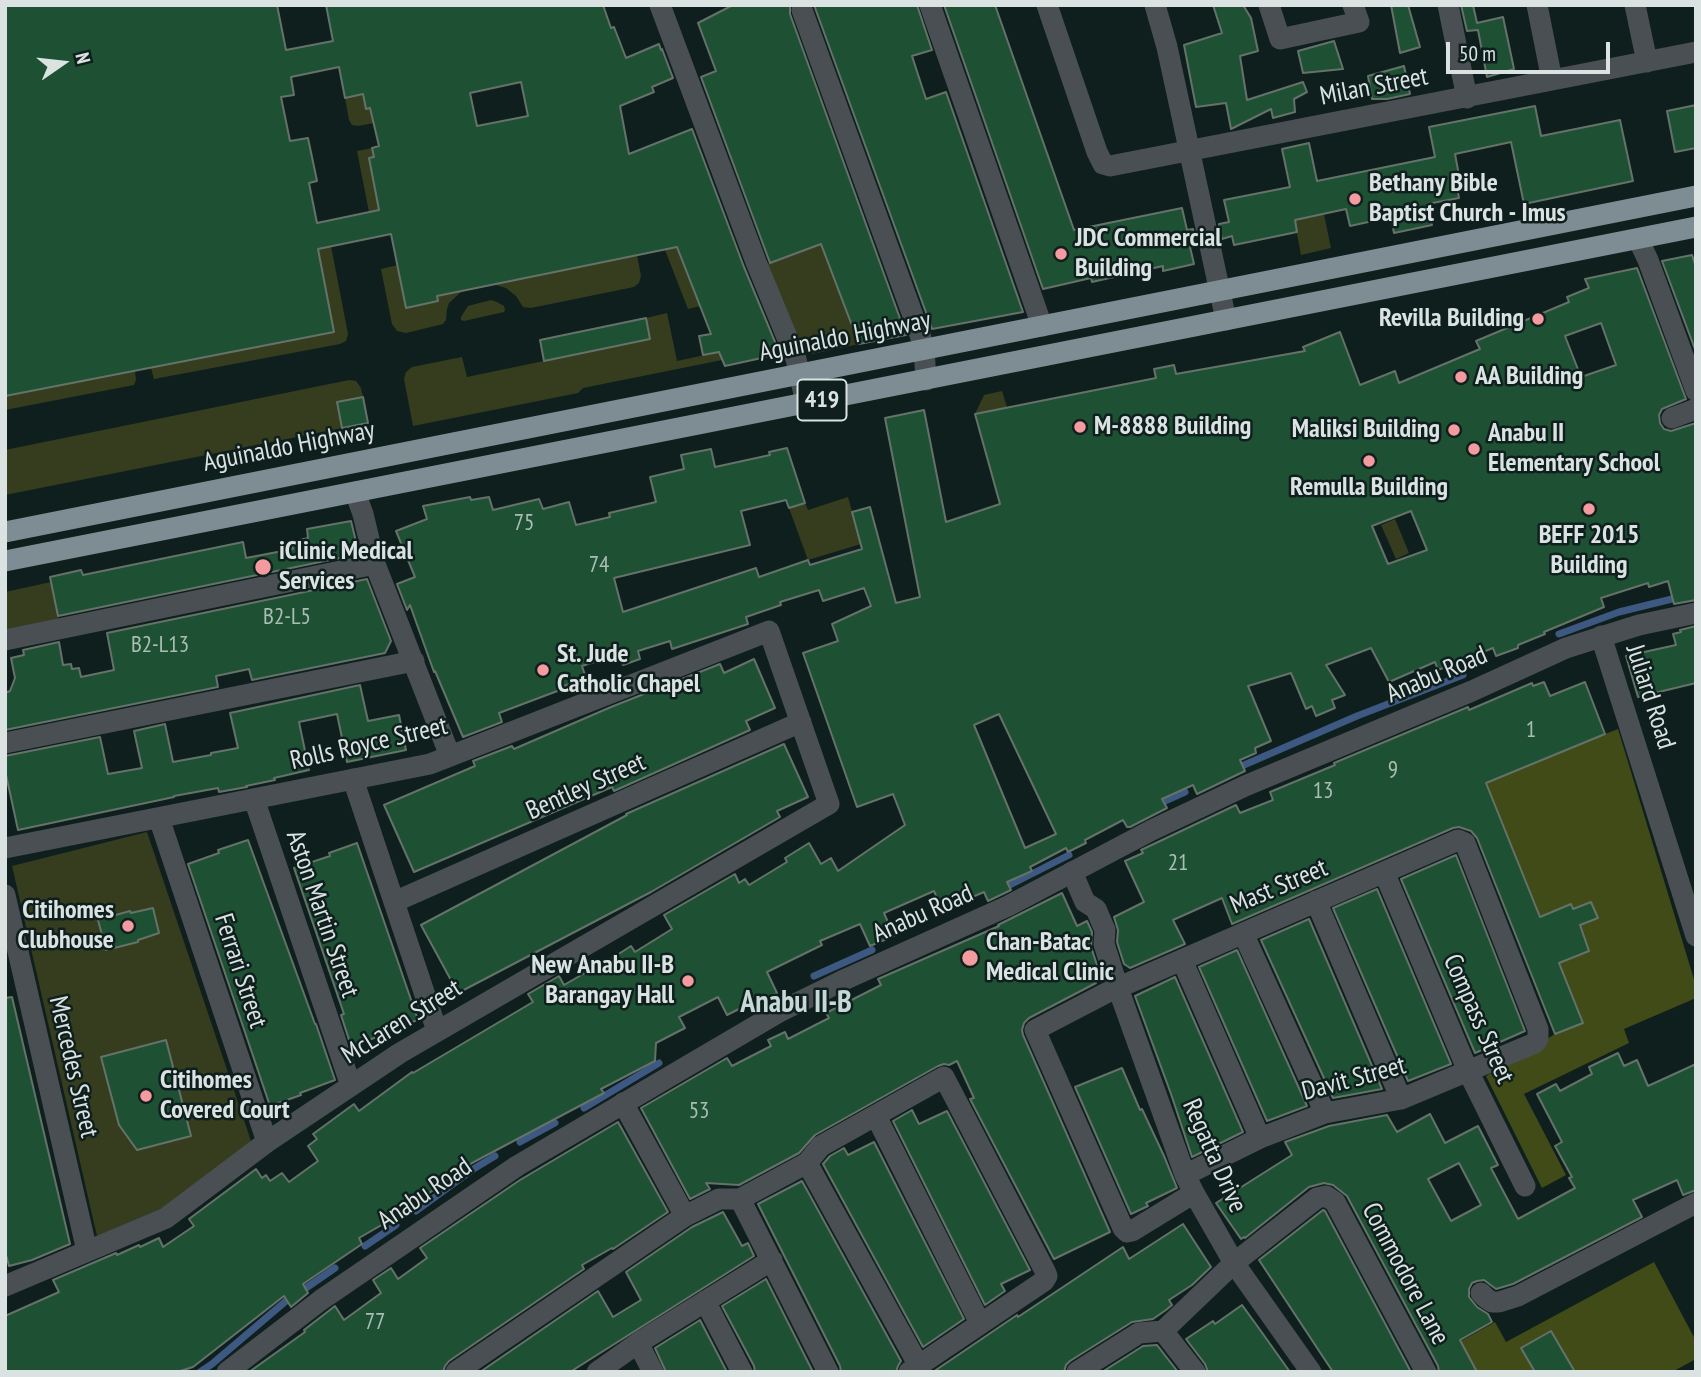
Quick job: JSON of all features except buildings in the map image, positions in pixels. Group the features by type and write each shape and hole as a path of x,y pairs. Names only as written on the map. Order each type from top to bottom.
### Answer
{"highway":[{"name":"Aguinaldo Highway","path":"5,532 1696,196"},
{"name":"419","path":"5,561 1696,227"}],"street":[{"path":"660,5 756,262 796,359 806,403"},
{"path":"930,5 1042,326"},
{"name":"Milan Street","path":"1046,5 1097,152 1103,164 1110,166 1696,52"},
{"path":"1155,5 1167,47 1226,320"},
{"path":"1269,5 1280,39 1359,22 1353,5"},
{"path":"1448,5 1467,97"},
{"path":"1537,5 1552,80"},
{"path":"1635,5 1647,62"},
{"path":"802,10 920,335 926,380"},
{"path":"1638,239 1696,391"},
{"path":"1672,418 1696,409"},
{"path":"355,492 375,564 450,756"},
{"path":"5,640 375,564"},
{"name":"Anabu Road","path":"227,1372 321,1300 517,1166 781,1011 997,911 1152,830 1245,786 1472,691 1557,652 1639,625 1696,613"},
{"name":"Rolls Royce Street","path":"5,848 430,764 769,631 801,722"},
{"name":"Juliard Road","path":"1601,636 1696,936"},
{"path":"5,743 414,661"},
{"name":"McLaren Street","path":"5,1286 166,1218 267,1142 400,1053 829,804 801,722"},
{"name":"Bentley Street","path":"394,902 801,722"},
{"path":"353,779 438,1031"},
{"name":"Aston Martin Street","path":"254,799 351,1086"},
{"name":"Ferrari Street","path":"159,818 267,1142"},
{"name":"Mast Street","path":"1035,1030 1118,988 1458,840 1467,847 1538,1029 1538,1039"},
{"name":"Regatta Drive","path":"1072,872 1085,902 1096,909 1105,930 1104,944 1118,988 1189,1184 1234,1263 1311,1372"},
{"name":"Compass Street","path":"1384,872 1468,1071 1525,1186"},
{"name":"Mercedes Street","path":"5,895 87,1251"},
{"path":"1316,901 1401,1099"},
{"path":"1243,933 1325,1113"},
{"path":"1182,960 1260,1138"},
{"name":"Davit Street","path":"1035,1030 1127,1232 1132,1231 1189,1184 1260,1138 1325,1113 1401,1099 1535,1043 1538,1039"},
{"path":"456,1372 685,1216 719,1199 740,1199 807,1163 821,1146 944,1077 1047,1276 1044,1281 914,1369 807,1163"},
{"path":"623,1104 685,1216"},
{"path":"876,1115 980,1323"},
{"name":"Commodore Lane","path":"1234,1263 1317,1198 1326,1196 1335,1202 1426,1372"},
{"path":"740,1199 828,1372"},
{"path":"1481,1293 1492,1302 1499,1303 1518,1296 1696,1203"},
{"path":"597,1372 638,1343 772,1259"},
{"path":"1077,1372 1139,1333 1163,1331 1234,1263"},
{"path":"705,1301 742,1372"},
{"path":"1163,1331 1195,1372"},
{"path":"638,1343 653,1372"}],"green space":[{"path":"363,94 366,109 370,108 374,123 352,125 345,98"},
{"path":"372,148 374,157 369,159 379,210 369,212 357,151"},
{"path":"1317,181 1331,248 1301,255 1288,187"},
{"path":"670,229 701,306 688,309 665,250 661,231"},
{"path":"821,244 859,344 812,354 810,348 802,350 767,264"},
{"path":"331,246 348,334 346,341 154,379 151,368 318,249"},
{"path":"637,255 641,276 634,287 531,308 523,307 516,296 506,288 493,284"},
{"path":"398,265 407,308 437,302 437,296 462,291 449,303 443,324 406,333 397,331 392,324 381,269"},
{"path":"491,300 504,306 504,312 461,320 468,306"},
{"path":"667,313 677,361 719,352 722,360 583,388 578,393 413,426 404,379 406,372 412,367 462,357 467,377 649,339 646,318"},
{"path":"135,371 134,385 5,410 5,396"},
{"path":"349,380 356,381 363,397 337,402 342,428 5,495 5,450"},
{"path":"1002,391 1007,407 975,414 984,395"},
{"path":"848,497 861,544 808,560 789,508 805,503 808,510"},
{"path":"1395,519 1409,553 1396,559 1381,525"},
{"path":"51,582 59,621 5,633 5,592"},
{"path":"1618,729 1696,986 1696,998 1624,1029 1629,1043 1524,1094 1566,1175 1542,1188 1486,1076 1555,1034 1582,1023 1559,963 1589,950 1571,904 1540,917 1486,783"},
{"path":"147,832 252,1144 163,1208 97,1236 12,866"},
{"path":"1654,1262 1696,1341 1696,1359 1672,1372 1477,1372 1461,1341 1495,1322 1506,1342"}],"waterway":[{"path":"1559,634 1619,612 1672,599"},
{"path":"1244,765 1357,716 1463,675"},
{"path":"1165,801 1185,792"},
{"path":"1002,889 1069,855"},
{"path":"814,976 872,950"},
{"path":"584,1108 659,1063"},
{"path":"520,1142 555,1123"},
{"path":"416,1211 495,1156"},
{"path":"365,1246 396,1225"},
{"path":"306,1288 335,1268"},
{"path":"200,1372 286,1301"}],"place":[{"name":"Bethany Bible Baptist Church - Imus","path":"1355,199"},
{"name":"JDC Commercial Building","path":"1061,254"},
{"name":"Revilla Building","path":"1538,319"},
{"name":"AA Building","path":"1461,377"},
{"name":"M-8888 Building","path":"1080,427"},
{"name":"Maliksi Building","path":"1454,430"},
{"name":"Anabu II Elementary School","path":"1474,449"},
{"name":"Remulla Building","path":"1369,461"},
{"name":"BEFF 2015 Building","path":"1589,509"},
{"name":"iClinic Medical Services","path":"263,567"},
{"name":"St. Jude Catholic Chapel","path":"543,670"},
{"name":"Citihomes Clubhouse","path":"128,926"},
{"name":"Chan-Batac Medical Clinic","path":"970,958"},
{"name":"New Anabu II-B Barangay Hall","path":"688,981"},
{"name":"Citihomes Covered Court","path":"146,1096"}],"district":[{"name":"Anabu II-B","path":"796,1003"}]}
